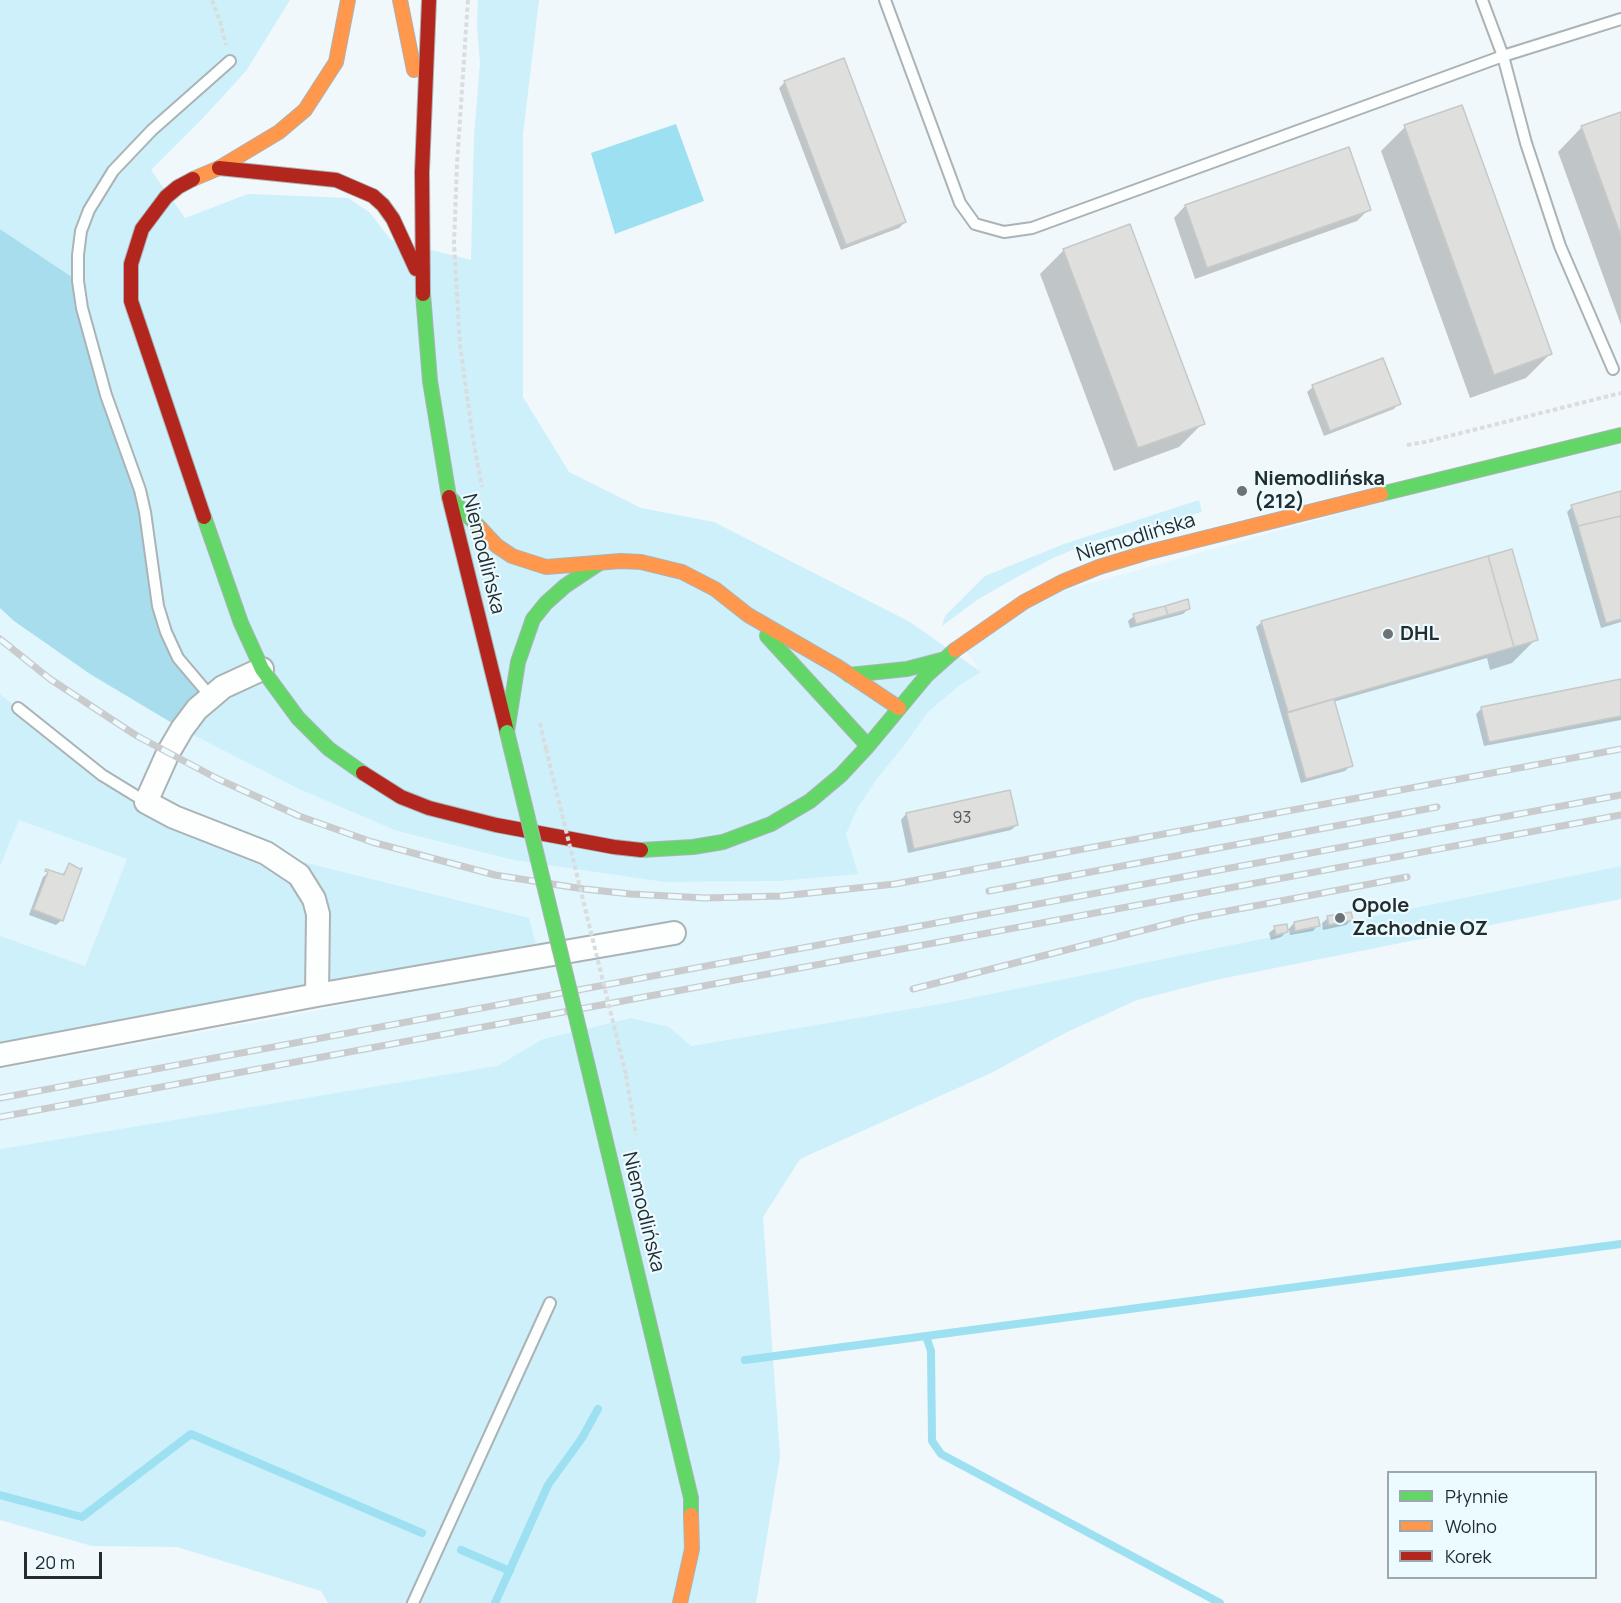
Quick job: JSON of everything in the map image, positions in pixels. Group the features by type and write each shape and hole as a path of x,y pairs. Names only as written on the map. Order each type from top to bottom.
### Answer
{"main road":[{"name":"Niemodlińska","path":"348,0 336,62 304,110 279,132 219,168 178,187 153,212 142,229 135,247 131,264 131,301 241,623 262,669 311,732 353,766 401,797 429,808 467,818 614,847 644,850 693,847 723,842 760,829 791,814 810,801 841,775 927,675 962,644 1024,602 1062,582 1118,561 1621,435"},
{"path":"400,0 424,116"},
{"path":"424,116 429,0"},
{"name":"Niemodlińska","path":"424,116 422,282 430,381 449,497 691,1498 692,1549 680,1603"},
{"path":"219,168 336,180 373,196 393,219 422,282"},
{"path":"449,497 491,540 512,556 546,567 621,561 641,562 682,572 715,589 747,615 868,746"},
{"path":"507,732 518,662 533,619 546,603 565,586 599,563"},
{"path":"747,615 849,675 898,708"},
{"path":"849,675 907,669 945,659"}],"street":[{"path":"262,669 223,687 197,709 182,729 146,802 174,817 266,853 298,875 314,899 318,914 317,995"},
{"path":"0,1055 317,995 674,933"}],"lane":[{"path":"885,0 960,203 975,224 1004,232 1032,228 1503,56 1621,19"},
{"path":"1482,0 1503,56 1526,143 1560,246 1613,369"},
{"path":"211,697 178,658 161,614 153,577 150,533 145,512 90,342 82,308 78,272 81,231 88,210 113,171 152,130 230,61"},
{"path":"18,708 102,775 146,802"},
{"path":"413,1603 550,1303"}],"path":[{"path":"212,0 230,61"},
{"path":"468,0 454,244 460,345 483,492"},
{"path":"1407,445 1621,393"},
{"path":"539,718 626,1075"},
{"path":"550,812 573,817"}],"shaded area":[{"path":"0,0 290,0 246,71 151,170 185,218 248,194 348,198 369,212 391,240 471,260 474,136 480,63 477,26 478,0 539,0 523,134 523,397 569,472 641,508 714,522 910,622 981,672 960,685 928,712 857,809 846,834 858,874 781,881 664,882 513,860 397,831 299,789 182,729 166,632 78,281 0,229"},
{"path":"676,124 704,201 615,234 591,153"},
{"path":"0,229 78,281 140,490 153,577 178,658 211,697 182,729 90,674 14,621 0,608"},
{"path":"1621,435 1621,866 946,1003 690,1046 669,1027 631,1018 543,1039 497,1066 0,1149 0,1069 295,1015 541,964 146,802 0,694 0,608 14,621 90,674 182,729 397,831 513,860 664,882 781,881 857,874 846,834 857,809 928,712 960,685 980,672 962,644 1024,602"},
{"path":"1199,500 1202,512 1094,541 1053,558 977,600 942,626 945,616 985,576 1064,544"},
{"path":"0,694 102,775 266,853 529,918 541,964 0,1055 0,936 85,966 127,859 19,820 0,866"},
{"path":"19,820 127,859 85,966 0,936 0,866"},
{"path":"1621,866 1621,899 1215,980 1137,1000 1065,1033 991,1073 800,1159 763,1217 780,1457 756,1603 328,1603 321,1591 177,1547 92,1546 0,1520 0,1149 497,1066 543,1039 631,1018 669,1027 691,1046 946,1003"}],"building":[{"path":"844,58 906,222 846,245 784,81"},
{"path":"1462,105 1552,354 1494,375 1404,125"},
{"path":"1621,112 1621,236 1581,126"},
{"path":"1349,147 1371,210 1207,268 1185,205"},
{"path":"1130,224 1205,424 1138,448 1063,249"},
{"path":"1383,358 1401,404 1330,431 1312,385"},
{"path":"1621,491 1621,516 1578,526 1571,505"},
{"path":"1621,516 1621,619 1606,623 1578,526"},
{"path":"1512,549 1538,640 1514,647 1488,556"},
{"name":"DHL","path":"1488,556 1514,647 1288,712 1261,621"},
{"path":"1188,599 1190,609 1168,615 1165,606"},
{"path":"1165,606 1168,615 1136,624 1133,614"},
{"path":"1621,679 1621,716 1489,742 1481,707"},
{"path":"1334,699 1353,766 1306,779 1287,713"},
{"path":"1010,790 1018,825 914,849 906,813"},
{"path":"69,863 82,868 63,921 32,909 48,872 45,871 46,869 64,875"},
{"name":"Opole Zachodnie OZ","path":"1351,912 1353,920 1329,925 1327,916"},
{"name":"Opole Zachodnie OZ","path":"1318,917 1320,926 1295,931 1294,922"},
{"path":"1287,924 1288,932 1276,935 1274,926"}],"waterway":[{"path":"745,1360 1621,1244"},
{"path":"926,1336 931,1351 932,1441 941,1454 1220,1603"},
{"path":"495,1603 548,1485 582,1438 598,1409"},
{"path":"0,1495 82,1517 191,1434 422,1533"},
{"path":"461,1550 510,1571"}],"railway":[{"path":"0,639 50,679 137,736 218,779 299,816 372,842 495,875 631,894 705,898 782,896 895,884 1621,749"},
{"path":"0,1098 1621,795"},
{"path":"989,891 1437,807"},
{"path":"0,1117 1621,815"},
{"path":"913,989 1191,918 1407,877"}],"traffic: fast":[{"path":"423,294 430,381 449,497 480,528"},
{"path":"1381,494 1621,435"},
{"path":"204,517 241,623 262,669 298,718 329,749 363,773"},
{"path":"507,732 518,662 533,619 546,603 565,586 598,564"},
{"path":"767,636 868,746"},
{"path":"641,850 693,847 723,842 771,824 810,801 841,775 927,675 955,650"},
{"path":"849,675 907,669 945,659"},
{"path":"507,732 579,1029"},
{"path":"579,1029 691,1498 691,1515"}],"traffic: slow":[{"path":"193,179 219,168 279,132 305,110 336,62 348,0"},
{"path":"400,0 414,70"},
{"path":"955,650 1024,602 1062,582 1099,567 1145,553 1381,494"},
{"path":"480,528 497,546 512,556 546,567 621,561 641,562 682,572 715,589 748,615 838,667 899,708"},
{"path":"680,1603 692,1549 691,1515"}],"traffic: jam":[{"path":"423,294 422,172 429,0"},
{"path":"219,168 336,180 373,196 393,219 416,269"},
{"path":"193,179 166,197 142,229 131,264 131,301 204,517"},
{"path":"449,497 507,732"},
{"path":"363,773 401,797 429,808 496,825 641,850"}],"place":[{"name":"Niemodlińska (212)","path":"1242,491"},
{"name":"DHL","path":"1388,634"},
{"name":"Opole Zachodnie OZ","path":"1340,918"}]}
